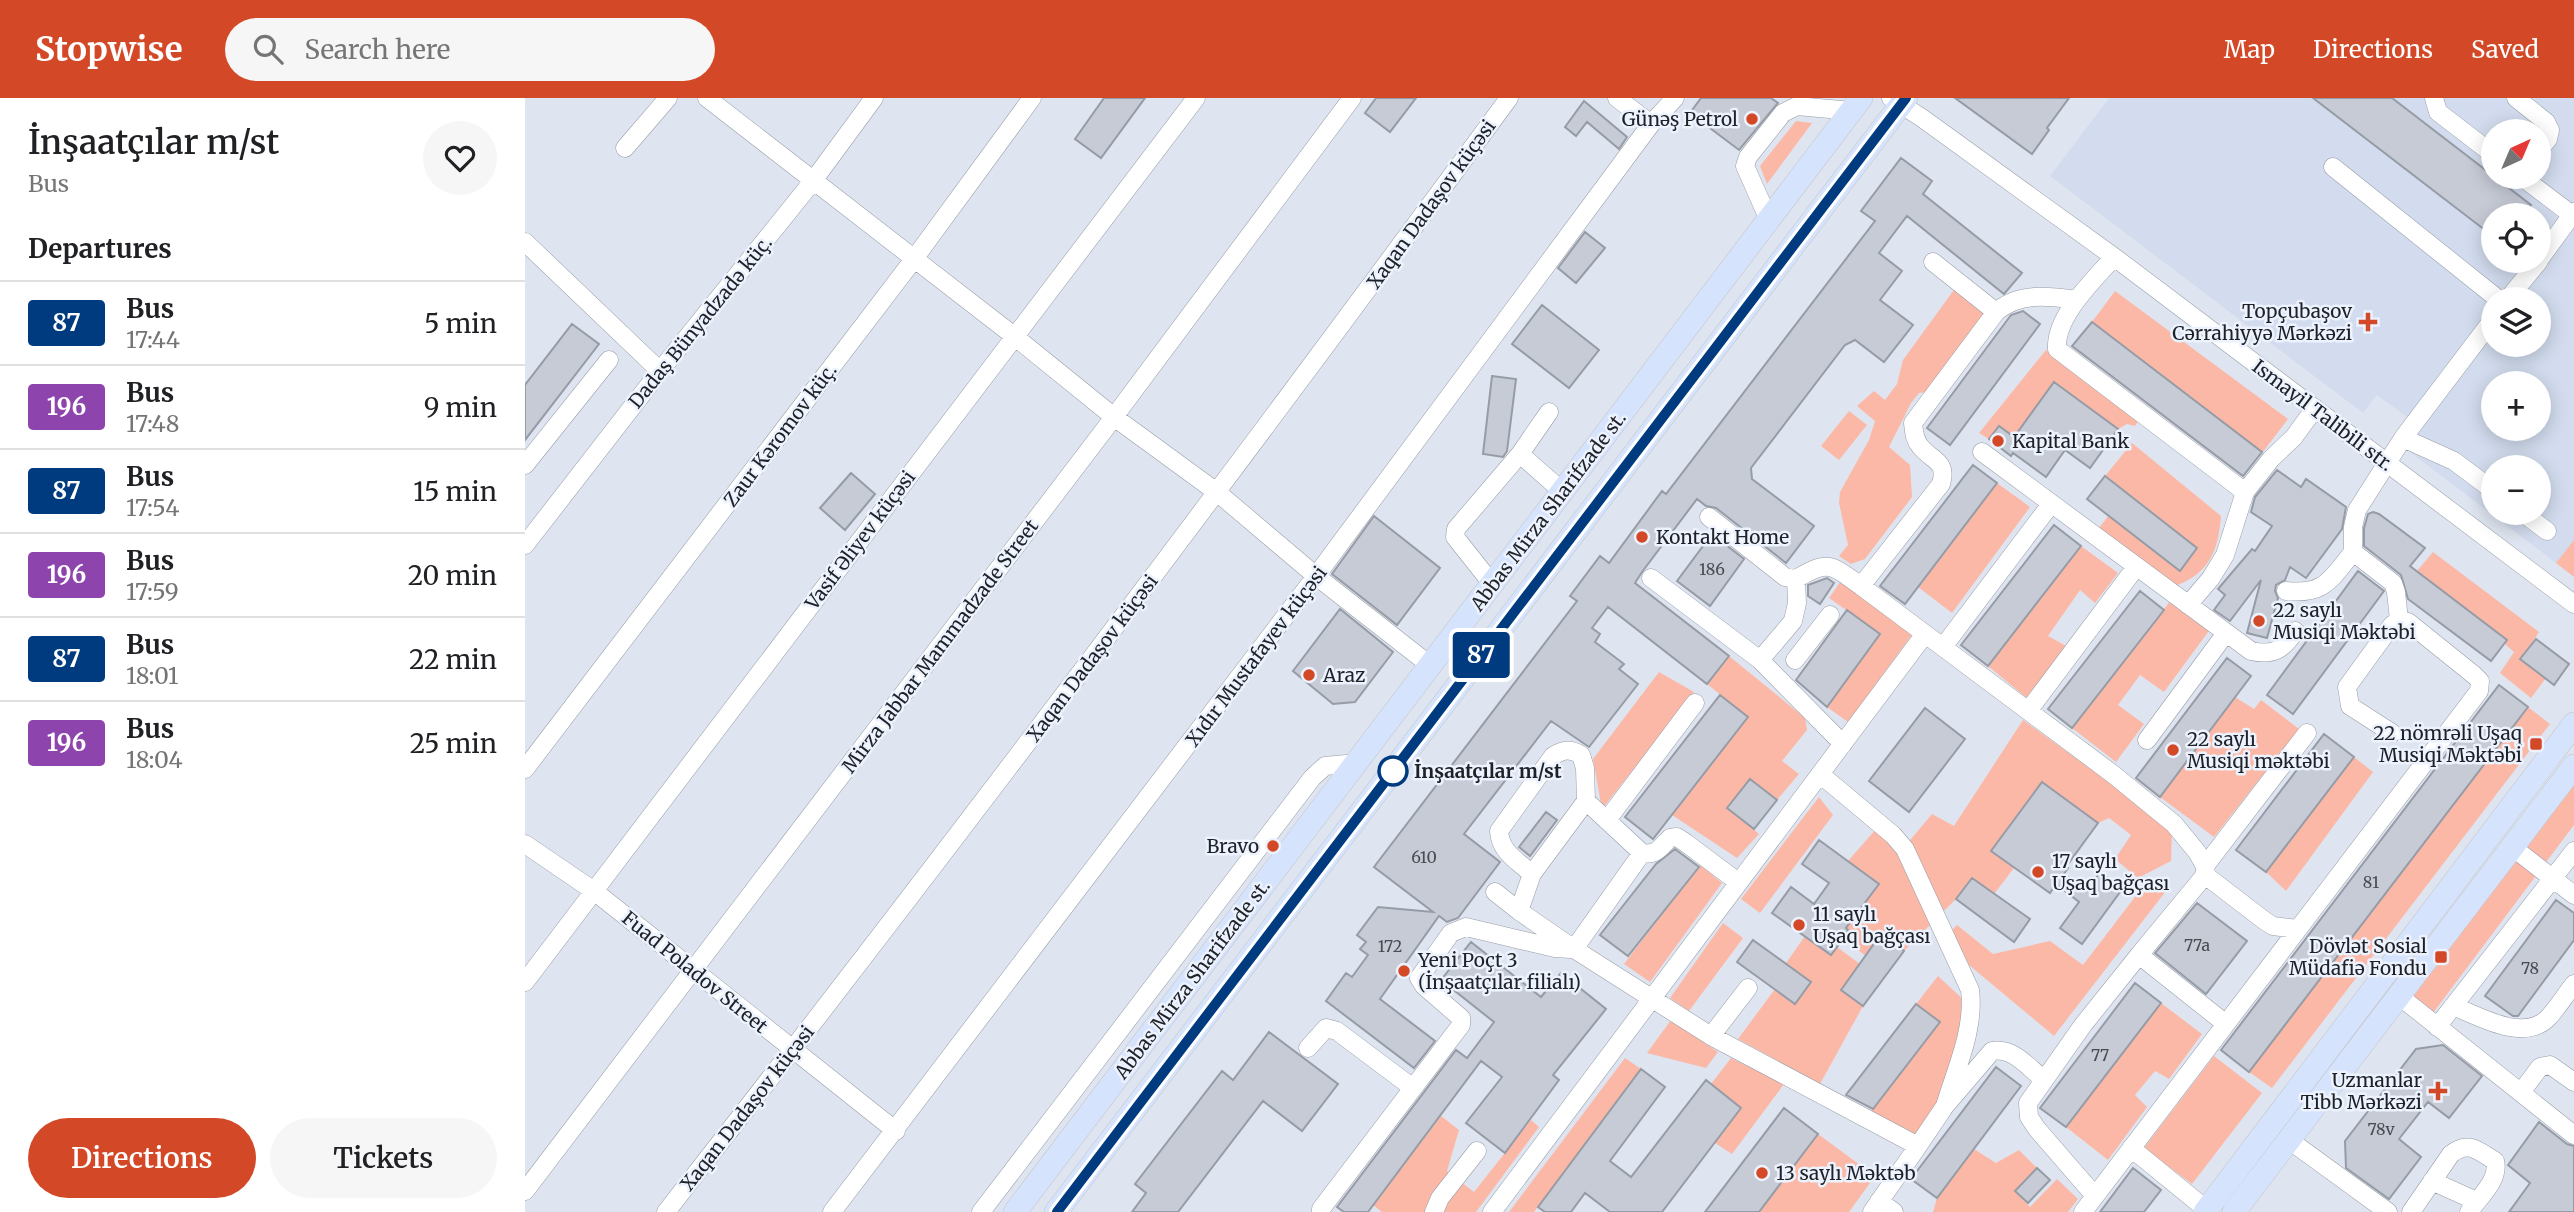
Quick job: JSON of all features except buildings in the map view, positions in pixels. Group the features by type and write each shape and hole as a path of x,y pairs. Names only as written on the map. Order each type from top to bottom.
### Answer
{"main road":[{"name":"Abbas Mirza Sharifzade st.","path":"1056,1212 1900,100"},
{"name":"Abbas Mirza Sharifzade st.","path":"1015,1212 1856,104"},
{"path":"1612,428 1638,447"},
{"path":"2206,1211 2574,724"},
{"path":"2234,1212 2574,766"}],"street":[{"path":"625,148 668,98"},
{"path":"708,98 1014,335 1114,417 1218,493 1316,576 1431,666"},
{"name":"Dadaş Bünyadzadə küç.","path":"525,545 813,181 874,98"},
{"name":"Zaur Kəromov küç.","path":"525,769 914,259 1032,98"},
{"name":"Vasif Əliyev küçəsi","path":"525,982 1196,98"},
{"name":"Mirza Jabbar Mammadzade Street","path":"525,1191 1114,417 1352,98"},
{"name":"Xaqan Dadaşov küçəsi","path":"666,1212 1218,493 1510,98"},
{"path":"1617,98 1651,124"},
{"name":"Xıdır Mustafayev küçəsi","path":"832,1212 1316,576 1651,124 1675,98"},
{"path":"2434,98 2438,112 2481,145"},
{"path":"2516,98 2542,119"},
{"name":"Ismayil Talibili str.","path":"1900,100 2574,604"},
{"path":"1769,220 1745,166 1748,157 1790,107 1856,104"},
{"path":"2333,167 2483,287"},
{"path":"2539,189 2573,213 2551,243"},
{"path":"525,242 660,371"},
{"path":"2113,257 2076,300 2058,333 2057,349 2245,492"},
{"path":"1933,262 1996,312"},
{"path":"2518,287 2529,273"},
{"path":"1861,586 1941,484 1944,474 1939,462 1920,447 1914,436 1913,423 1996,312 2014,301 2031,297 2076,300"},
{"path":"2285,591 2305,593 2319,589 2353,552 2353,527 2357,510 2403,438 2481,335"},
{"path":"525,465 609,360"},
{"path":"2187,605 2211,578 2225,555 2245,492 2271,458 2294,438 2315,408"},
{"path":"1493,585 1455,537 1456,529 1520,454 1549,412"},
{"path":"2403,438 2454,461 2481,481"},
{"path":"1982,452 2251,651 2263,654 2286,645 2295,631"},
{"path":"1520,454 1563,492"},
{"path":"1943,647 2051,505"},
{"path":"1709,517 1785,577 1795,579 1815,567 1834,567 2114,775 2174,824 2187,839 2205,870 2265,921 2273,926 2297,929"},
{"path":"2539,525 2547,531"},
{"path":"2353,552 2392,583 2396,592 2399,620"},
{"path":"2028,711 2136,567"},
{"path":"1651,578 1761,660 1843,744"},
{"path":"1761,660 1793,621 1797,603 1795,579"},
{"path":"1795,660 1830,615"},
{"path":"2083,1212 2479,691 2480,681 2474,675 2408,622 2399,620 2392,625 2347,687 2350,706 2392,733"},
{"path":"1793,621 1814,637"},
{"path":"1492,1212 1925,634"},
{"path":"2147,740 2226,634"},
{"path":"1607,820 1695,703"},
{"path":"2095,1196 2061,1159 2029,1117 2028,1103 2083,1025 2205,870 2307,733"},
{"path":"1519,911 1532,874 1586,801 1585,768 1581,755 1573,751 1563,750 1553,756 1499,831 1499,841 1504,850 1532,874"},
{"path":"981,1212 1297,795 1325,766 1357,763"},
{"path":"1820,774 1893,835 1905,849 1970,989 1970,1022 1945,1107"},
{"path":"1586,801 1642,853 1651,855 1670,838 1677,838 1738,882"},
{"name":"Fuad Poladov Street","path":"525,844 594,891 896,1131"},
{"path":"2511,846 2574,895"},
{"path":"2437,1027 2574,851"},
{"path":"1574,949 1642,853"},
{"path":"1495,892 1574,949 1711,1036 1918,1146"},
{"path":"1321,1212 1461,1025 1461,1018 1424,986 1419,978 1451,933 1466,927 1555,948 1574,949"},
{"path":"2139,955 2225,1024"},
{"path":"2453,1006 2513,1028 2533,1028 2547,1019 2574,984"},
{"path":"1711,1036 1748,988"},
{"path":"2398,995 2574,1135"},
{"path":"1308,1048 1326,1028 1337,1031 1413,1088"},
{"path":"1882,1208 1918,1146 1945,1107 1992,1051 2002,1049 2012,1053 2043,1079"},
{"path":"2522,1091 2540,1067 2550,1065 2574,1082"},
{"path":"2289,1140 2388,1212"},
{"path":"2411,1212 2451,1154 2460,1147 2471,1147 2495,1161 2497,1169 2494,1178 2472,1207 2433,1181"},
{"path":"2131,1148 2206,1211"},
{"path":"1434,1212 1440,1198 1477,1151"}],"shaded area":[{"name":"Topçubaşov Cərrahiyyə Mərkəzi","path":"2109,98 2574,98 2574,540 2556,563 2506,525 2551,525 2551,455 2481,455 2481,506 2406,449 2421,428 2415,423 2377,395 2363,413 2050,176"},
{"path":"1796,121 1812,123 1767,184 1760,166"},
{"path":"1956,287 1986,310 1927,392 1919,393 1911,403 1889,447 1910,465 1912,497 1865,559 1851,564 1839,556 1848,545 1839,503 1840,492 1869,440 1875,421 1857,406 1874,391 1885,400 1897,384 1903,360"},
{"path":"2115,291 2288,419 2262,453 2092,322"},
{"path":"2046,350 2139,420 2135,426 2127,424 2118,429 2054,382 2014,437 1999,426 1989,439 1979,433"},
{"path":"1849,411 1867,425 1839,460 1821,446"},
{"path":"2132,443 2221,516 2210,559 2197,574 2175,586 2099,528 2109,515 2179,570 2197,548 2105,476"},
{"path":"1997,483 2030,507 1952,613 1918,587"},
{"path":"2574,540 2574,577 2556,563"},
{"path":"2081,546 2118,573 2095,603 2080,590 2048,636 2068,647 2028,699 1988,666"},
{"path":"2433,552 2539,632 2521,659 2546,678 2531,698 2500,673 2514,652 2505,644 2507,640 2417,571"},
{"path":"1841,581 1914,632 1848,722 1827,707 1880,634 1829,598"},
{"path":"2171,600 2211,628 2164,692 2140,675 2118,705 2144,724 2116,762 2072,728"},
{"path":"1729,656 1805,718 1807,730 1782,761 1799,774 1777,800 1727,808 1759,834 1737,858 1672,815 1748,717 1707,684"},
{"path":"1659,672 1694,692 1602,809 1593,759"},
{"path":"2235,697 2254,709 2261,700 2299,729 2214,837 2160,797"},
{"path":"2528,707 2550,724 2272,1088 2249,1072"},
{"path":"2023,720 2172,828 2171,861 2138,878 2115,859 2131,835 2109,818 2098,823 2042,782 2026,805 2033,842 2010,825 1991,851 2014,868 1994,894 1972,878 1956,899 1904,951 1866,956 1842,938 1848,929 1822,911 1837,890 1862,907 1878,885 1848,861 1877,828 1901,851 1932,814 1954,826"},
{"path":"2354,757 2373,772 2286,891 2266,872"},
{"path":"2574,784 2574,825 2433,1013 2411,997"},
{"path":"1819,797 1833,815 1760,913 1741,899"},
{"path":"1700,865 1722,883 1650,982 1624,964"},
{"path":"2166,891 2054,1036 1969,965 1952,930 1957,925 1993,954 2050,941 2083,965 2138,893"},
{"path":"1723,923 1743,938 1689,1011 1670,998"},
{"path":"1805,936 1830,955 1837,947 1860,964 1841,990 1863,1006 1820,1084 1738,1039 1775,989 1795,1004 1811,982 1786,963"},
{"path":"1938,976 1966,1002 1940,1105 1911,1139 1869,1114 1940,1022 1916,1004"},
{"path":"2161,1003 2202,1034 2169,1079 2155,1071 2135,1095 2147,1107 2108,1160 2066,1127"},
{"path":"1671,1020 1718,1052 1706,1068 1647,1053"},
{"path":"2214,1056 2262,1093 2192,1184 2144,1148"},
{"path":"1625,1058 1641,1069 1534,1212 1509,1212"},
{"path":"1731,1058 1784,1084 1732,1154 1715,1143 1741,1108 1711,1084"},
{"path":"1441,1116 1459,1130 1447,1171 1474,1192 1531,1120 1539,1127 1476,1212 1382,1212 1373,1205"},
{"path":"1818,1134 1875,1176 1849,1212 1759,1212"},
{"path":"1974,1149 1996,1163 2019,1150 2037,1168 2015,1191 2030,1207 2057,1179 2078,1199 2068,1212 1933,1212 1937,1198"}],"bus line":[{"name":"87","path":"1057,1212 1906,98"}],"place":[{"name":"Günəş Petrol","path":"1752,119"},
{"name":"Topçubaşov Cərrahiyyə Mərkəzi","path":"2368,322"},
{"name":"Kapital Bank","path":"1998,441"},
{"name":"Kontakt Home","path":"1642,537"},
{"name":"22 saylı Musiqi Məktəbi","path":"2259,621"},
{"name":"Araz","path":"1309,675"},
{"name":"22 nömrəli Uşaq Musiqi Məktəbi","path":"2536,744"},
{"name":"22 saylı Musiqi məktəbi","path":"2173,750"},
{"name":"İnşaatçılar m/st","path":"1393,771"},
{"name":"Bravo","path":"1273,846"},
{"name":"17 saylı Uşaq bağçası","path":"2038,872"},
{"name":"11 saylı Uşaq bağçası","path":"1799,925"},
{"name":"Dövlət Sosial Müdafiə Fondu","path":"2441,957"},
{"name":"Yeni Poçt 3 (İnşaatçılar filialı)","path":"1404,971"},
{"name":"Uzmanlar Tibb Mərkəzi","path":"2438,1091"},
{"name":"13 saylı Məktəb","path":"1762,1173"}]}
